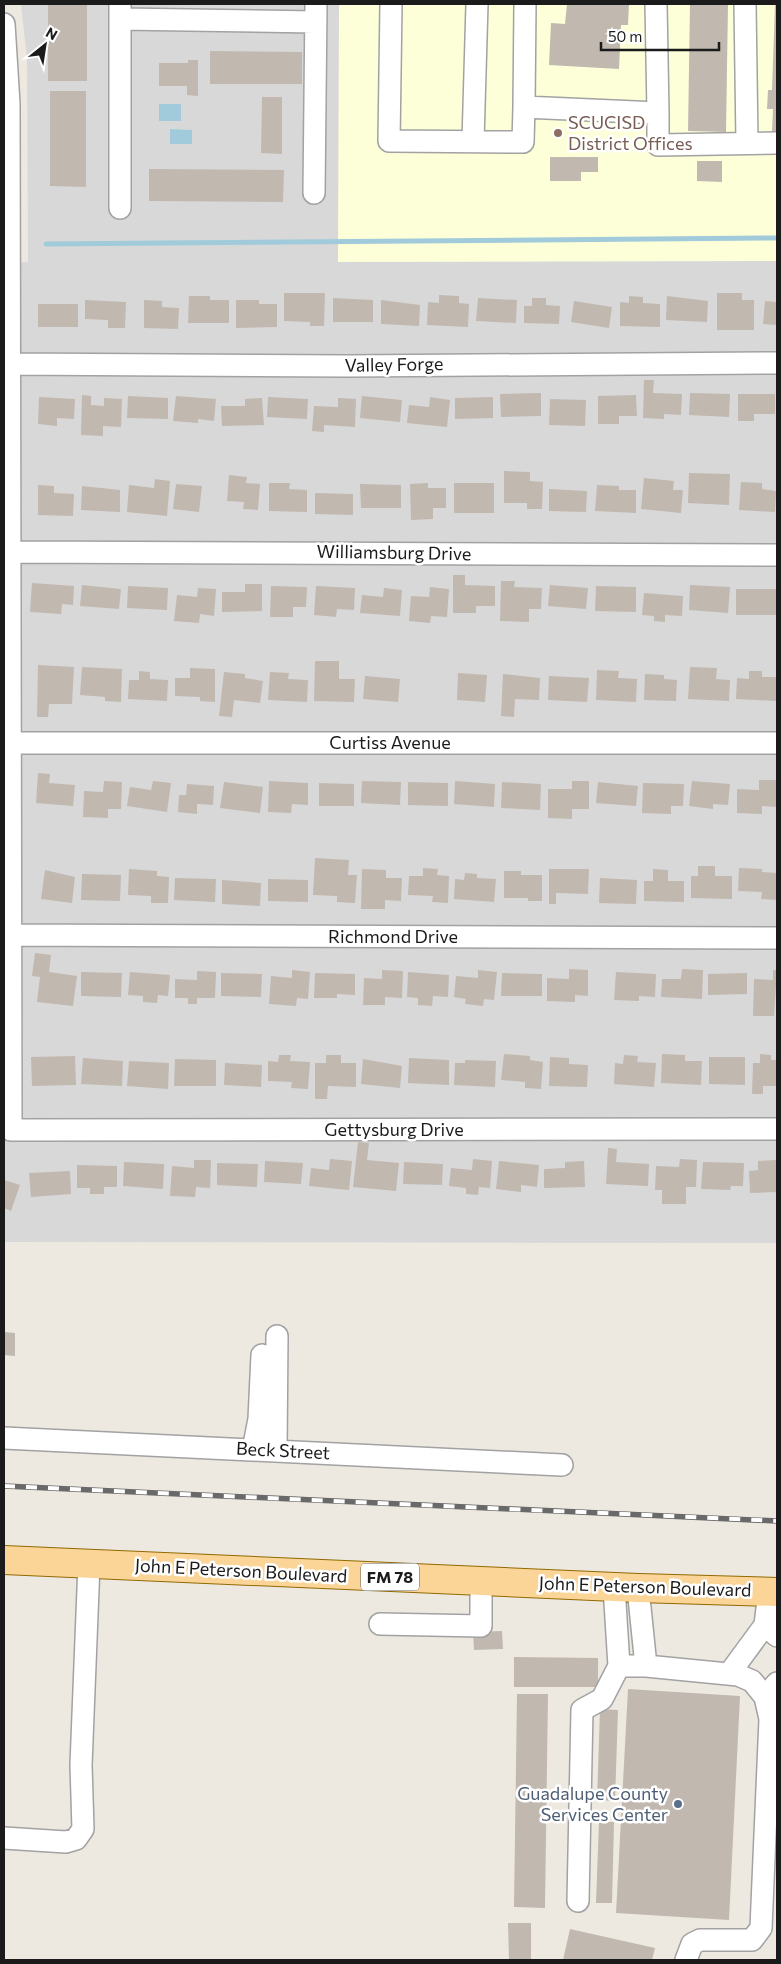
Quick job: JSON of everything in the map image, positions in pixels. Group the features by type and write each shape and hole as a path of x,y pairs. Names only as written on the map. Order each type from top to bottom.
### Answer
{"main road":[{"name":"John E Peterson Boulevard","path":"4,1560 626,1588 773,1592"}],"street":[{"path":"391,4 389,141 523,142 525,4"},
{"path":"473,141 477,4"},
{"path":"656,4 658,145 777,143"},
{"path":"745,4 747,143"},
{"path":"120,208 120,11 316,13 314,193"},
{"path":"4,24 9,104 10,364 6,936"},
{"path":"524,107 658,113"},
{"name":"Valley Forge","path":"10,364 348,366 777,363"},
{"name":"Williamsburg Drive","path":"10,552 421,553 557,556 777,555"},
{"name":"Curtiss Avenue","path":"7,743 777,744"},
{"name":"Richmond Drive","path":"6,936 777,938"},
{"name":"Gettysburg Drive","path":"6,936 11,1130 777,1129"},
{"path":"276,1336 276,1451"},
{"path":"253,1450 258,1419 262,1355"},
{"name":"Beck Street","path":"4,1438 562,1465"},
{"path":"4,1838 66,1842 76,1839 83,1829 82,1766 89,1564"},
{"path":"380,1624 481,1626 481,1581"},
{"path":"578,1901 582,1710 602,1699 619,1666 626,1588"},
{"path":"626,1588 646,1666"},
{"path":"729,1674 771,1630 773,1592"},
{"path":"619,1666 646,1666 738,1675 771,1690 761,1928 752,1940 700,1940 692,1944 686,1960"}],"shaded area":[{"path":"21,4 339,4 339,262 777,261 777,1243 4,1242 4,263 28,262 27,59"},
{"name":"SCUCISD District Offices","path":"339,4 777,4 777,261 338,262"}],"water":[{"path":"159,104 181,104 181,121 159,121"},
{"path":"170,129 192,130 192,144 170,144"}],"building":[{"path":"48,4 87,4 87,81 48,81"},
{"path":"567,4 629,4 628,25 621,25 619,69 549,65 551,23 565,24"},
{"path":"690,4 728,4 726,132 688,131"},
{"path":"775,4 777,4 777,132 772,132 773,109 767,109 768,90 772,90"},
{"path":"210,51 302,52 302,84 210,84"},
{"path":"188,60 198,60 198,96 187,95 187,86 159,86 159,63 188,63"},
{"path":"50,91 86,91 86,187 50,186"},
{"path":"262,97 282,97 282,154 261,153"},
{"path":"550,157 598,157 598,172 581,172 581,181 550,181"},
{"path":"697,161 722,161 722,182 697,181"},
{"path":"149,169 284,170 283,202 149,201"},
{"path":"284,293 325,293 324,326 310,326 310,322 284,321"},
{"path":"717,293 742,293 742,300 754,300 754,330 717,330"},
{"path":"439,295 459,296 459,303 469,304 468,327 427,325 428,302 439,303"},
{"path":"189,296 210,296 210,300 229,300 229,323 188,323"},
{"path":"629,296 643,297 643,303 660,304 660,327 620,326 620,302 629,303"},
{"path":"667,296 708,301 707,322 666,320"},
{"path":"333,298 373,300 373,322 333,322"},
{"path":"478,298 517,300 516,323 476,321"},
{"path":"532,298 546,298 546,305 560,306 559,324 524,323 524,306 532,306"},
{"path":"85,300 126,302 125,328 108,328 108,320 85,319"},
{"path":"144,300 162,301 162,307 179,308 178,329 144,328"},
{"path":"236,300 259,300 259,304 277,304 277,327 236,328"},
{"path":"381,300 420,305 419,326 381,324"},
{"path":"574,301 612,307 609,328 571,322"},
{"path":"765,301 777,302 777,325 763,324"},
{"path":"38,304 78,304 78,327 38,327"},
{"path":"644,380 654,380 653,393 682,394 681,415 664,414 664,419 643,418"},
{"path":"541,393 541,416 501,417 500,394"},
{"path":"690,393 730,394 729,417 689,415"},
{"path":"738,394 775,394 775,414 754,414 754,421 738,421"},
{"path":"82,395 91,396 91,405 104,406 104,398 122,399 121,427 103,426 103,436 81,435"},
{"path":"636,395 637,416 619,416 619,424 598,424 598,396"},
{"path":"128,396 168,398 168,419 127,418"},
{"path":"176,396 216,399 214,421 198,419 198,423 173,421"},
{"path":"362,396 402,400 400,422 360,418"},
{"path":"39,397 75,399 74,419 57,418 57,426 38,424"},
{"path":"268,397 308,399 307,419 267,417"},
{"path":"430,397 450,400 447,427 407,423 409,405 429,407"},
{"path":"493,397 493,418 455,419 455,398"},
{"path":"262,398 264,425 222,426 221,406 245,406 245,399"},
{"path":"338,398 356,399 355,427 324,425 324,432 312,431 314,406 338,407"},
{"path":"550,399 586,400 585,426 549,425"},
{"path":"504,471 530,472 530,481 543,482 542,509 527,509 527,503 504,503"},
{"path":"689,473 730,474 729,505 688,503"},
{"path":"229,475 247,477 246,483 260,484 258,510 243,509 244,502 227,501"},
{"path":"644,478 674,481 673,490 683,490 681,513 641,509"},
{"path":"155,479 170,481 167,516 127,512 129,485 154,488"},
{"path":"741,482 762,483 762,489 776,491 775,512 739,510"},
{"path":"269,483 290,483 289,489 307,490 307,512 269,511"},
{"path":"428,483 428,488 446,488 446,508 433,508 433,519 411,520 410,484"},
{"path":"454,483 494,483 494,513 454,513"},
{"path":"176,484 202,486 199,512 173,509"},
{"path":"360,484 401,485 401,508 361,508"},
{"path":"38,485 54,486 54,493 74,494 73,516 38,515"},
{"path":"597,485 619,486 619,490 636,490 636,513 595,511"},
{"path":"82,486 120,490 120,512 81,510"},
{"path":"549,489 587,491 586,512 549,511"},
{"path":"315,493 353,494 353,515 315,514"},
{"path":"453,575 465,575 465,585 495,586 495,606 476,606 476,613 453,613"},
{"path":"501,581 515,581 514,587 542,588 541,609 529,609 529,622 500,621"},
{"path":"32,583 74,586 73,605 62,604 61,614 30,612"},
{"path":"245,584 262,584 262,611 222,612 222,592 245,592"},
{"path":"82,585 121,589 119,609 80,606"},
{"path":"550,585 588,588 586,609 548,606"},
{"path":"690,585 730,587 728,613 689,610"},
{"path":"128,586 168,588 167,610 127,608"},
{"path":"271,586 307,587 306,607 293,607 293,617 270,617"},
{"path":"316,586 355,588 354,610 337,609 336,617 314,615"},
{"path":"596,586 636,587 636,612 595,611"},
{"path":"430,587 449,589 447,617 431,616 430,623 409,621 411,596 429,597"},
{"path":"198,588 216,589 214,616 200,614 199,623 174,621 177,595 197,597"},
{"path":"384,588 402,590 400,616 360,613 362,595 383,597"},
{"path":"736,589 777,589 777,615 736,615"},
{"path":"644,593 683,596 682,616 665,615 665,622 654,621 654,616 642,615"},
{"path":"315,661 339,661 339,679 355,679 354,702 314,701"},
{"path":"38,665 74,667 72,704 49,704 48,717 37,717"},
{"path":"82,667 122,669 121,702 105,701 105,697 80,695"},
{"path":"690,667 717,668 716,679 730,680 729,701 688,699"},
{"path":"190,668 215,669 215,702 200,701 200,697 175,696 175,678 190,678"},
{"path":"597,670 619,671 618,678 637,679 636,702 596,700"},
{"path":"139,671 150,672 150,679 168,680 167,701 128,699 129,680 139,680"},
{"path":"749,671 762,671 762,677 777,677 776,701 736,699 737,678 749,679"},
{"path":"224,672 245,674 245,678 263,681 260,703 234,700 232,717 219,716"},
{"path":"270,672 289,673 288,679 308,680 307,702 268,700"},
{"path":"458,673 487,675 485,702 457,700"},
{"path":"503,674 540,678 539,700 515,699 514,717 501,716"},
{"path":"645,674 664,675 664,679 677,680 676,701 644,700"},
{"path":"365,676 400,679 398,702 363,699"},
{"path":"549,676 589,678 587,702 548,700"},
{"path":"38,773 50,774 49,783 75,785 73,806 36,803"},
{"path":"759,780 777,780 777,807 762,806 762,814 737,813 737,789 759,790"},
{"path":"104,781 122,782 121,809 108,809 108,818 83,817 84,791 103,792"},
{"path":"153,781 171,783 167,812 127,806 130,787 151,790"},
{"path":"269,781 308,783 308,805 292,804 291,813 268,812"},
{"path":"362,781 401,782 400,805 361,803"},
{"path":"455,781 495,784 494,807 454,804"},
{"path":"572,781 589,781 589,809 572,809 572,819 548,818 548,789 572,789"},
{"path":"692,781 730,784 728,805 713,804 713,809 689,806"},
{"path":"224,782 263,787 260,813 220,808"},
{"path":"408,782 448,783 448,806 408,805"},
{"path":"502,782 541,784 540,810 501,808"},
{"path":"598,782 638,786 636,806 596,803"},
{"path":"319,783 354,784 354,806 319,806"},
{"path":"643,783 684,784 683,806 671,806 671,814 642,813"},
{"path":"187,784 214,786 213,805 197,804 197,814 178,812 179,795 186,795"},
{"path":"315,858 349,860 348,875 357,875 355,903 337,902 337,896 313,895"},
{"path":"698,866 715,866 715,876 732,876 732,899 691,898 691,876 698,876"},
{"path":"423,868 438,869 437,875 449,876 448,903 432,902 433,896 408,895 409,876 423,876"},
{"path":"739,868 762,869 762,872 777,873 777,900 761,899 762,892 738,891"},
{"path":"129,869 157,871 157,876 169,877 168,903 151,903 151,896 128,895"},
{"path":"362,869 386,870 386,878 402,878 401,901 385,900 385,909 361,909"},
{"path":"549,869 589,869 588,894 556,893 556,904 549,904"},
{"path":"653,869 668,870 668,881 684,881 684,902 644,901 644,881 653,881"},
{"path":"45,870 75,877 72,903 41,899"},
{"path":"504,871 521,871 521,875 542,875 542,901 528,901 528,898 504,898"},
{"path":"465,873 477,874 477,878 496,879 494,902 454,899 455,879 464,880"},
{"path":"82,874 121,875 120,901 81,900"},
{"path":"175,878 216,879 215,902 174,900"},
{"path":"600,878 637,880 636,904 599,903"},
{"path":"268,879 308,880 308,902 268,901"},
{"path":"222,880 261,883 260,906 222,904"},
{"path":"35,953 51,955 49,972 77,976 73,1006 37,1002 40,977 32,976"},
{"path":"569,969 588,970 588,996 575,995 575,1002 547,1001 547,978 569,979"},
{"path":"682,969 703,970 702,999 661,997 662,979 681,979"},
{"path":"292,970 310,972 308,999 297,998 296,1006 269,1004 271,976 292,978"},
{"path":"382,970 403,971 402,998 385,997 385,1005 363,1005 364,978 382,979"},
{"path":"478,970 497,972 494,1000 484,999 483,1006 465,1004 466,999 454,997 456,976 478,978"},
{"path":"773,970 777,970 774,1016 753,1016 754,979 773,980"},
{"path":"197,971 216,972 215,998 197,998 197,1004 188,1004 188,998 175,998 175,979 197,980"},
{"path":"81,972 122,973 121,997 81,996"},
{"path":"130,972 170,975 168,996 158,995 157,1003 143,1002 143,996 128,995"},
{"path":"408,972 449,975 448,997 433,996 432,1006 418,1005 418,998 407,997"},
{"path":"616,972 656,974 655,997 639,996 639,1001 614,1000"},
{"path":"221,973 262,974 261,997 221,996"},
{"path":"315,973 355,974 355,995 337,994 337,998 314,998"},
{"path":"502,973 542,974 542,996 501,996"},
{"path":"747,973 747,994 708,995 708,974"},
{"path":"504,1054 530,1056 530,1060 543,1062 541,1089 525,1088 525,1082 501,1080"},
{"path":"662,1054 685,1055 685,1061 702,1061 701,1085 661,1083"},
{"path":"760,1054 771,1055 771,1060 777,1060 777,1086 763,1086 763,1094 752,1094 753,1063 760,1063"},
{"path":"279,1055 291,1055 290,1061 310,1062 308,1089 291,1088 292,1082 268,1081 268,1061 278,1062"},
{"path":"326,1055 341,1055 341,1063 356,1063 356,1087 328,1086 327,1099 315,1099 315,1063 326,1063"},
{"path":"624,1055 638,1056 637,1062 656,1063 654,1087 614,1084 615,1063 623,1064"},
{"path":"75,1056 76,1085 32,1086 31,1057"},
{"path":"550,1057 569,1058 569,1064 588,1065 587,1087 549,1086"},
{"path":"709,1057 745,1057 745,1085 709,1084"},
{"path":"83,1058 123,1061 122,1086 81,1084"},
{"path":"409,1058 449,1060 449,1085 408,1083"},
{"path":"175,1059 216,1060 216,1086 174,1086"},
{"path":"363,1059 402,1066 400,1088 361,1084"},
{"path":"465,1060 496,1061 495,1087 454,1085 455,1063 465,1063"},
{"path":"129,1061 169,1063 168,1089 127,1086"},
{"path":"225,1063 262,1065 261,1087 224,1085"},
{"path":"358,1142 369,1143 367,1160 399,1163 396,1191 353,1187"},
{"path":"608,1148 617,1149 616,1162 649,1164 648,1186 606,1184"},
{"path":"330,1159 352,1161 349,1190 309,1186 311,1168 329,1170"},
{"path":"473,1159 492,1161 490,1188 479,1187 478,1195 466,1194 466,1188 449,1186 451,1168 472,1170"},
{"path":"680,1159 697,1160 696,1187 686,1187 686,1204 662,1204 662,1190 655,1190 656,1166 679,1167"},
{"path":"194,1160 211,1160 210,1188 196,1187 195,1197 170,1196 172,1166 194,1168"},
{"path":"777,1160 777,1192 750,1193 749,1171 758,1170 758,1161"},
{"path":"265,1161 303,1163 301,1184 264,1182"},
{"path":"499,1161 539,1165 537,1187 521,1185 521,1192 496,1189"},
{"path":"584,1161 585,1187 544,1188 544,1169 565,1168 565,1162"},
{"path":"124,1162 164,1164 163,1189 123,1186"},
{"path":"404,1162 443,1164 442,1185 403,1184"},
{"path":"703,1162 744,1163 743,1186 731,1186 730,1190 701,1189"},
{"path":"217,1163 258,1164 257,1187 217,1185"},
{"path":"77,1165 117,1166 117,1187 104,1187 104,1194 90,1194 90,1188 77,1188"},
{"path":"70,1171 71,1194 31,1197 29,1173"},
{"path":"4,1180 20,1185 11,1211 4,1208"},
{"path":"4,1332 15,1333 15,1356 4,1355"},
{"path":"502,1631 503,1649 474,1650 473,1632"},
{"path":"514,1657 598,1658 598,1687 514,1687"},
{"name":"Guadalupe County Services Center","path":"628,1689 740,1696 729,1920 616,1913"},
{"path":"517,1694 548,1694 545,1908 514,1907"},
{"path":"600,1709 618,1710 615,1801 597,1800"},
{"path":"599,1822 614,1822 612,1903 596,1903"},
{"path":"508,1923 531,1923 531,1960 509,1960"},
{"path":"570,1929 655,1948 652,1960 563,1960"}],"waterway":[{"path":"46,244 777,238"}],"railway":[{"path":"4,1486 777,1521"}],"place":[{"name":"SCUCISD District Offices","path":"558,133"},
{"name":"Guadalupe County Services Center","path":"678,1804"}]}
